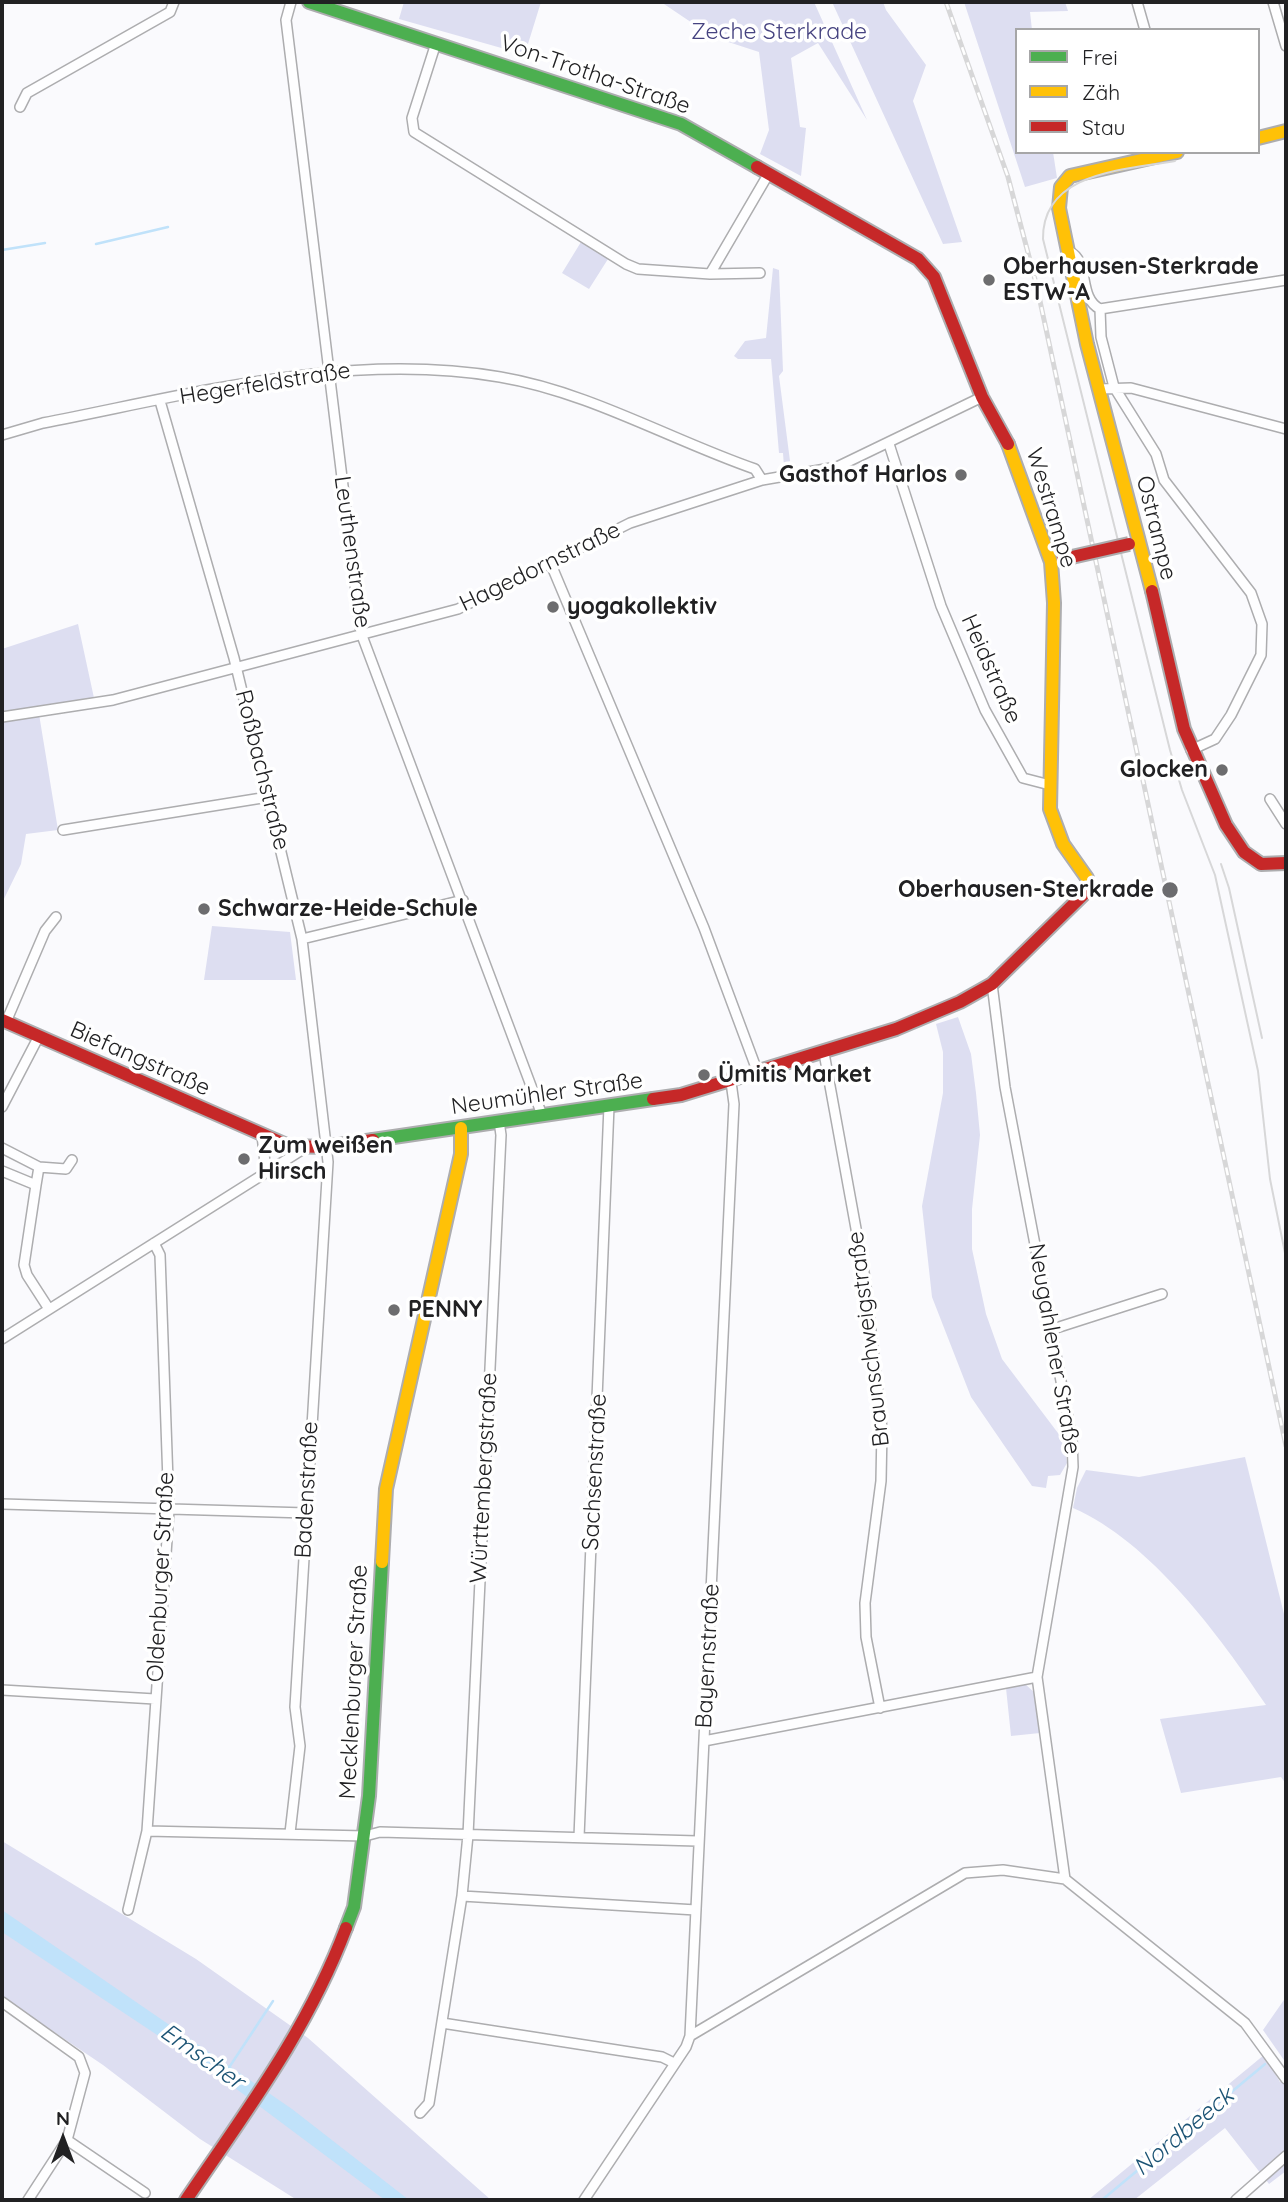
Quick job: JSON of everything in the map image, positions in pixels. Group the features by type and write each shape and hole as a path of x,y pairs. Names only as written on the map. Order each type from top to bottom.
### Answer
{"main road":[{"name":"Von-Trotha-Straße","path":"309,2 676,122 895,243 924,265"},
{"path":"1260,138 1286,131"},
{"name":"Ostrampe","path":"1166,154 1075,173 1059,191 1059,208 1133,543 1191,750 1234,840 1253,860 1265,865 1285,863"},
{"name":"Westrampe","path":"924,265 934,277 982,397 1012,451 1057,560 1050,785"},
{"path":"1057,560 1133,543"},
{"name":"Neumühler Straße","path":"305,1148 681,1095 824,1053 924,1018 992,985 1086,893 1088,881 1056,831 1050,809 1050,785"},
{"name":"Biefangstraße","path":"4,1021 262,1135 289,1146 305,1148"},
{"name":"Mecklenburger Straße","path":"186,2200 279,2061 321,1992 341,1945 357,1895 365,1836 386,1489 461,1154 461,1128"}],"street":[{"path":"20,107 27,93 170,12 174,2"},
{"name":"Leuthenstraße","path":"291,2 286,20 361,633 542,1115"},
{"path":"1138,2 1144,28"},
{"path":"1273,2 1286,46"},
{"path":"436,44 412,118 411,127 416,134 638,269 710,274 760,273"},
{"path":"710,274 769,173"},
{"path":"1069,251 1079,261 1088,300 1100,309 1286,280"},
{"path":"1100,309 1101,337 1114,387 1156,454 1164,480 1251,593 1262,624 1261,655 1231,715 1215,739 1191,750"},
{"name":"Hegerfeldstraße","path":"2,435 43,424 329,370 398,367 500,377 570,396 755,469 762,480"},
{"path":"1099,390 1131,388 1286,429"},
{"name":"Hagedornstraße","path":"2,717 113,700 458,609 630,523 762,480 837,467 982,397"},
{"name":"Roßbachstraße","path":"160,401 237,669 302,939 325,1147"},
{"name":"Heidstraße","path":"888,444 941,606 985,710 1023,778 1050,785"},
{"path":"550,562 704,928 758,1073"},
{"path":"63,830 268,797"},
{"path":"1270,799 1286,824"},
{"path":"302,939 463,900"},
{"path":"4,1021 45,931 56,917"},
{"name":"Neugahlener Straße","path":"992,985 1005,1087 1072,1439 1073,1467 1037,1677 1065,1880"},
{"path":"2,1107 39,1036"},
{"name":"Braunschweigstraße","path":"824,1053 865,1278 882,1429 881,1481 865,1603 866,1637 880,1708"},
{"name":"Bayernstraße","path":"584,2200 690,2036 697,1841 734,1104 731,1082"},
{"name":"Sachsenstraße","path":"579,1837 609,1106"},
{"name":"Württembergstraße","path":"420,2113 429,2103 462,1896 468,1835 501,1135 499,1121"},
{"path":"262,1135 266,1172"},
{"name":"Badenstraße","path":"290,1833 300,1746 295,1707 328,1180 325,1147"},
{"path":"2,1148 38,1167 66,1169 72,1160"},
{"name":"Neumühler Straße","path":"2,1339 305,1148"},
{"path":"38,1167 24,1265 27,1275 49,1309"},
{"path":"2,1171 36,1185"},
{"name":"Oldenburger Straße","path":"128,1910 147,1831 169,1510 160,1255 154,1243"},
{"path":"1053,1329 1162,1294"},
{"path":"2,1504 306,1513"},
{"path":"704,1741 1037,1677"},
{"path":"2,1690 155,1699"},
{"path":"147,1831 365,1836 380,1832 697,1841"},
{"path":"690,2036 965,1873 1003,1870 1065,1880 1245,2023 1286,2079"},
{"path":"462,1896 696,1910"},
{"path":"2,2002 79,2057 85,2073 67,2140 28,2200"},
{"path":"442,2023 662,2057 674,2063"},
{"path":"67,2140 145,2193"},
{"path":"1236,2200 1286,2156"}],"green space":[{"path":"404,2 541,2 523,60 513,56 512,51 399,19"},
{"name":"Zeche Sterkrade","path":"661,2 814,2 867,120 818,43 791,58 800,127 806,128 801,176 760,154 769,130 759,52 713,37"},
{"path":"832,2 883,2 926,65 913,101 962,242 943,244"},
{"path":"964,2 1065,2 1068,11 1030,12 1032,28 1015,28 1015,154 1053,154 1057,178 1025,187"},
{"path":"581,242 608,259 589,289 562,273"},
{"path":"773,268 779,270 783,371 779,376 790,461 784,467 783,453 779,453 771,359 738,359 734,356 745,341 766,338"},
{"path":"78,624 94,698 2,713 2,649"},
{"path":"39,714 58,830 26,834 21,864 2,903 2,721"},
{"path":"212,926 290,932 296,980 204,980"},
{"path":"958,1017 971,1054 980,1135 972,1209 972,1249 986,1314 1002,1359 1064,1441 1067,1463 1060,1475 1048,1476 1046,1488 1032,1486 971,1397 932,1297 922,1206 943,1093 943,1052 936,1024"},
{"path":"1245,1457 1286,1622 1286,1784 1281,1777 1181,1793 1160,1719 1266,1705 1205,1621 1156,1567 1102,1523 1073,1508 1077,1488 1086,1470 1139,1477"},
{"path":"1025,1684 1035,1693 1040,1733 1011,1736 1006,1688"},
{"path":"2,1841 196,1959 308,2038 491,2200 297,2200 200,2139 103,2065 2,1997"},
{"path":"1286,1997 1286,2063 1263,2030"},
{"path":"1264,2055 1280,2082 1286,2076 1286,2171 1269,2184 1225,2128 1134,2200 1088,2200"}],"water":[{"name":"Emscher","path":"2,1910 292,2109 409,2200 385,2200 219,2076 2,1932"}],"waterway":[{"path":"96,244 168,227"},
{"path":"2,250 45,243"},
{"name":"Emscher","path":"230,2066 273,2001"},
{"name":"Nordbeeck","path":"1102,2200 1265,2064"}],"tram line":[{"path":"1175,161 1111,172 1071,187 1056,199 1046,216 1043,239 1170,750 1182,790 1215,875 1258,1071 1270,1179 1286,1258"},
{"path":"1221,864 1229,888 1262,1038"}],"railway":[{"path":"946,2 1008,177 1037,287 1286,1446"}],"traffic: fast":[{"path":"309,2 681,124 757,167"},
{"path":"373,1140 653,1099"},
{"path":"346,1928 354,1907 369,1796 382,1562"}],"traffic: slow":[{"path":"1260,138 1286,131"},
{"path":"1152,591 1087,344 1059,208 1061,187 1070,176 1168,154"},
{"path":"1008,444 1051,562 1054,603 1050,809 1063,844 1087,878 1087,891"},
{"path":"382,1562 386,1489 461,1154 461,1128"}],"traffic: jam":[{"path":"757,167 918,259 934,277 982,397 1008,444"},
{"path":"1063,559 1129,544"},
{"path":"1152,591 1184,729 1226,825 1244,852 1261,864 1286,863"},
{"path":"653,1099 681,1095 896,1029 960,1002 992,984 1087,891"},
{"path":"2,1020 289,1146 325,1147 373,1140"},
{"path":"186,2200 294,2036 346,1928"}],"place":[{"name":"Oberhausen-Sterkrade ESTW-A","path":"989,280"},
{"name":"Gasthof Harlos","path":"961,475"},
{"name":"yogakollektiv","path":"553,607"},
{"name":"Glocken","path":"1222,770"},
{"name":"Oberhausen-Sterkrade","path":"1170,890"},
{"name":"Schwarze-Heide-Schule","path":"204,909"},
{"name":"Ümitis Market","path":"704,1075"},
{"name":"Zum weißen Hirsch","path":"244,1159"},
{"name":"PENNY","path":"394,1310"}]}
